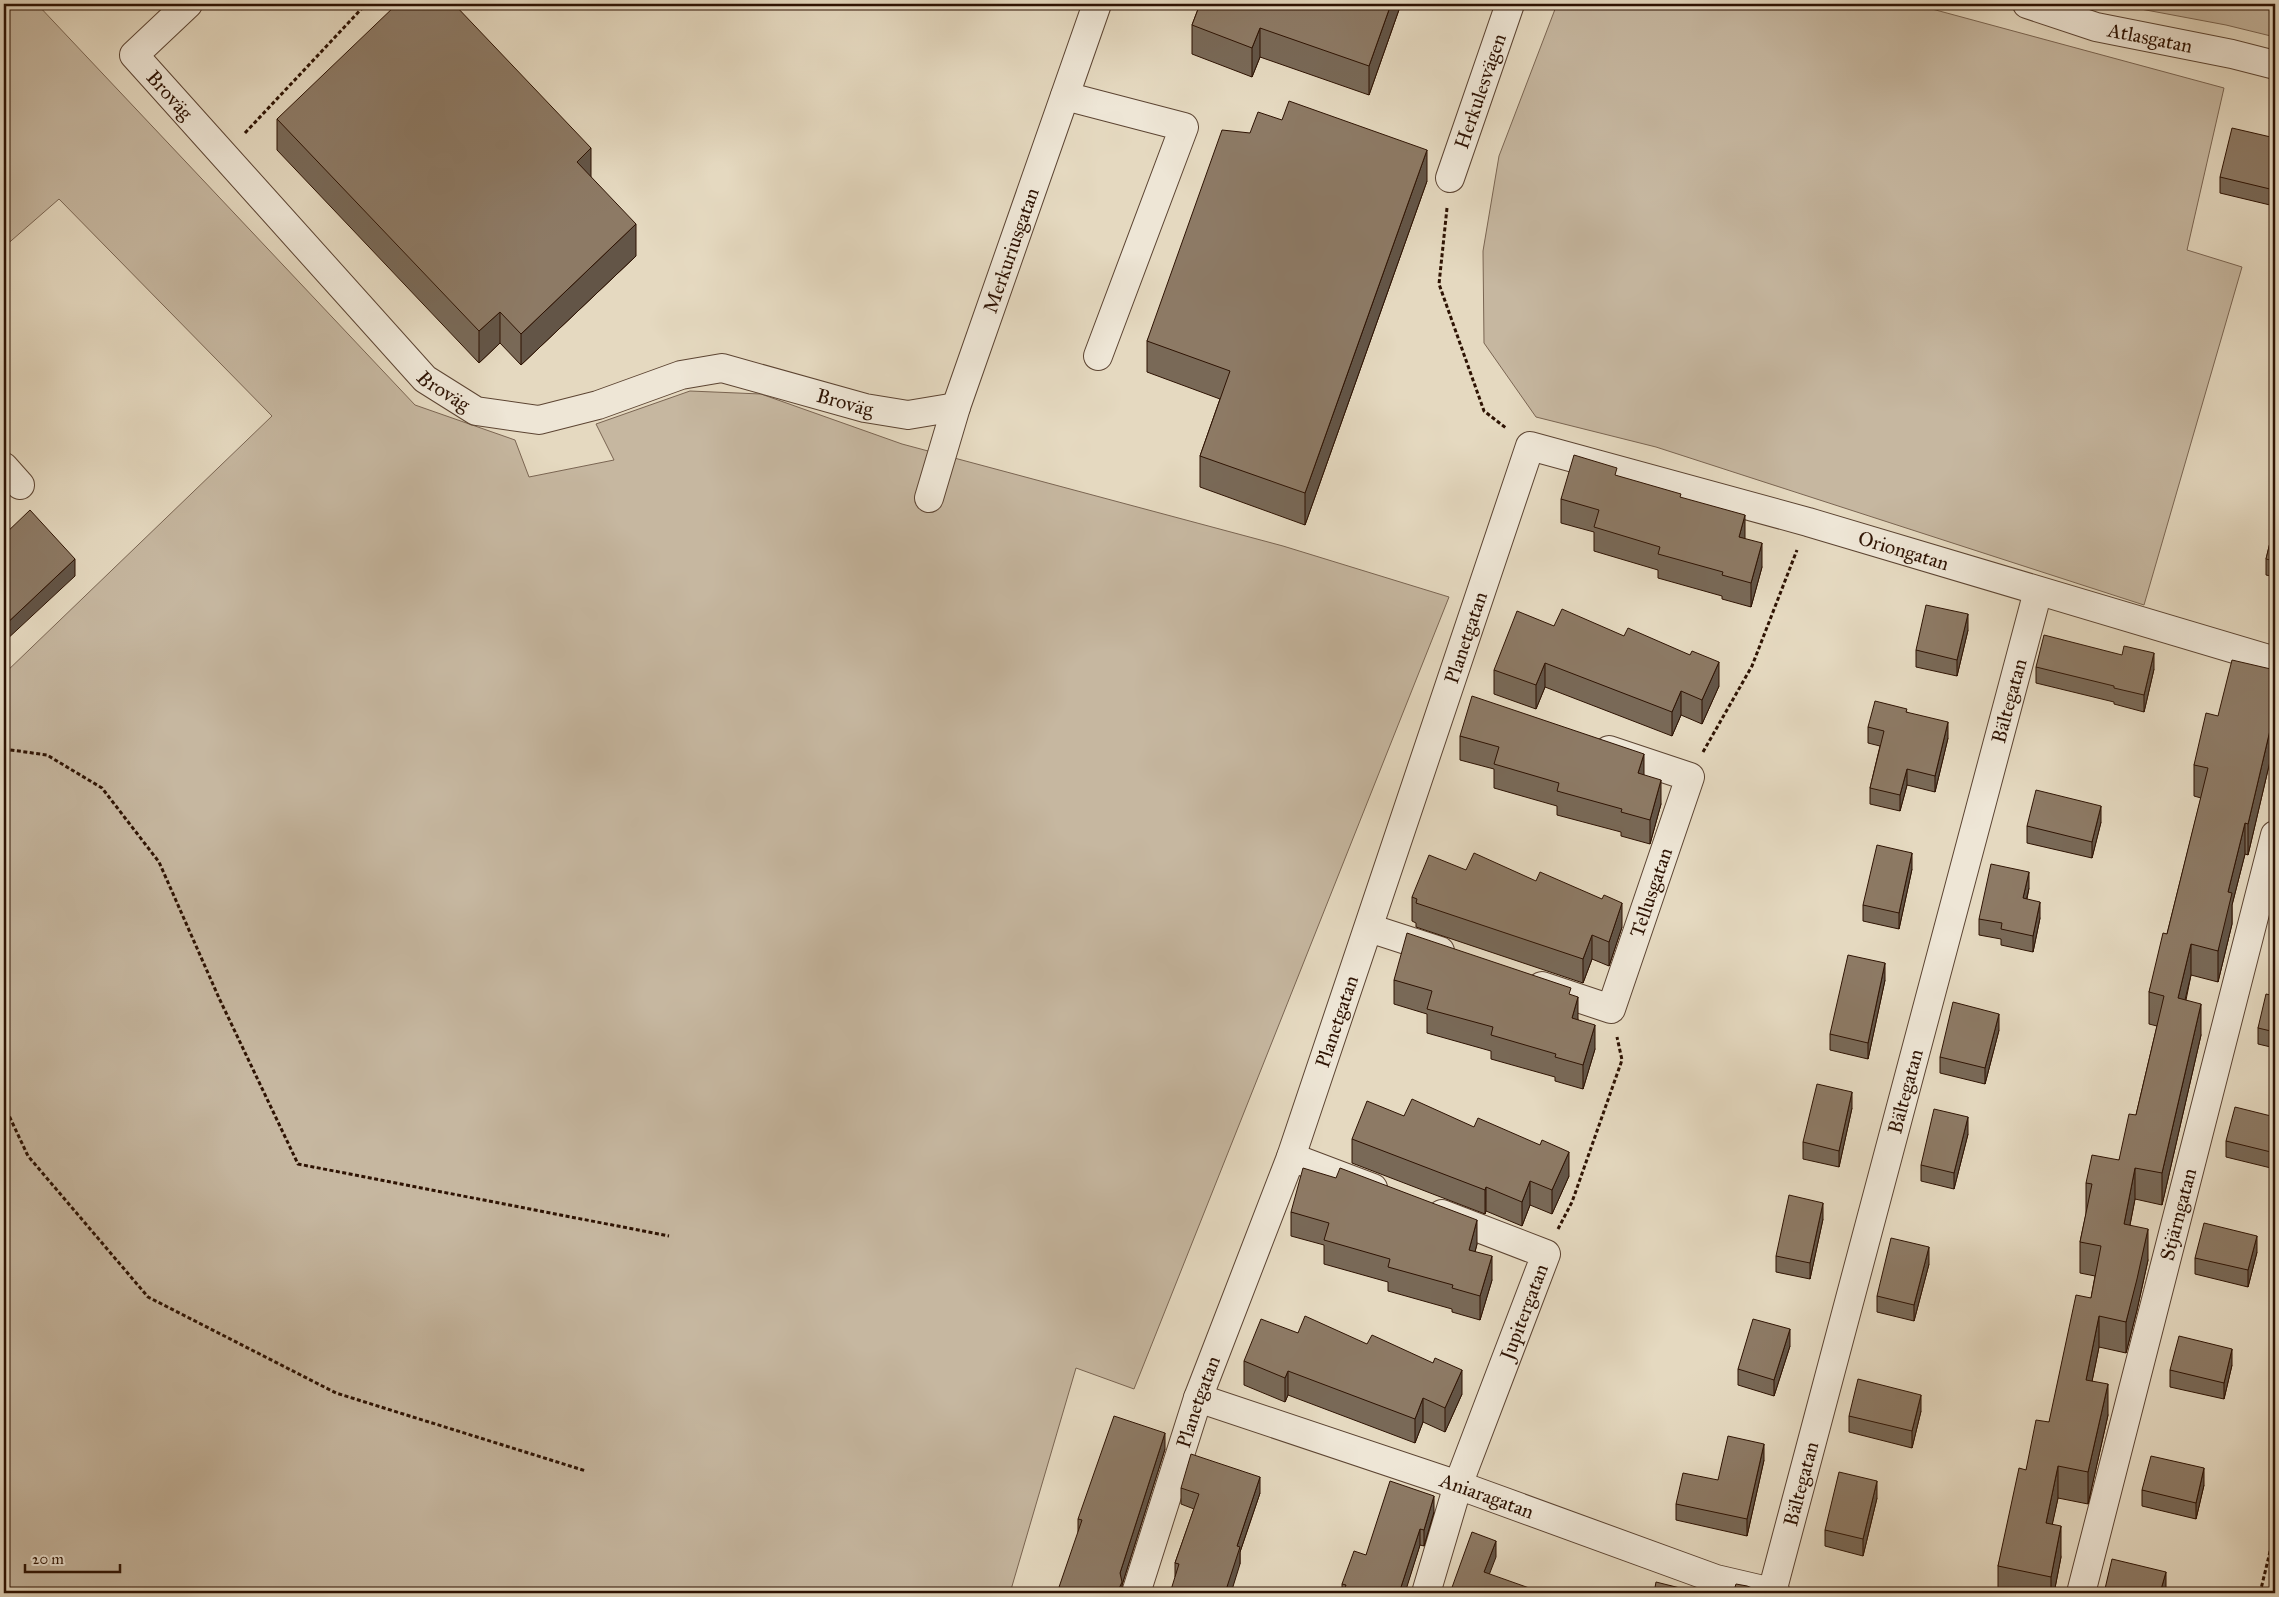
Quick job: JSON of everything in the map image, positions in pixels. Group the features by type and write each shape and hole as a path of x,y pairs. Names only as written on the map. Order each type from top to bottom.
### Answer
{"street":[{"name":"Broväg","path":"188,4 134,55 425,380 476,411 539,420 598,405 681,375 722,368 865,408 908,415 956,407"},
{"name":"Merkuriusgatan","path":"929,498 956,407 1097,4"},
{"name":"Herkulesvägen","path":"1450,178 1510,4"},
{"name":"Atlasgatan","path":"2027,4 2096,27 2232,54 2275,65"},
{"path":"1065,96 1184,127 1098,356"},
{"name":"Oriongatan","path":"1530,446 1808,522 2275,660"},
{"name":"Planetgatan","path":"1136,1593 1198,1398 1290,1157 1369,928 1456,698 1530,446"},
{"name":"Bältegatan","path":"1774,1593 2038,591"},
{"path":"1587,742 1690,777"},
{"name":"Tellusgatan","path":"1611,1009 1690,777"},
{"name":"Stjärngatan","path":"2081,1593 2275,835"},
{"path":"1369,928 1462,959"},
{"path":"1518,978 1611,1009"},
{"name":"Jupitergatan","path":"1290,1157 1546,1254 1458,1484 1426,1593"},
{"name":"Aniaragatan","path":"1198,1398 1458,1484 1714,1586 1774,1593"}],"path":[{"path":"224,156 366,4"},
{"path":"1450,178 1439,284 1484,411 1530,446"},
{"path":"1690,777 1752,666 1808,522"},
{"path":"4,749 48,755 102,788 159,862 219,998 298,1164 669,1236"},
{"path":"1546,1254 1572,1202 1622,1060 1611,1009"},
{"path":"4,1104 28,1156 148,1297 336,1393 586,1471"},
{"path":"2260,1593 2275,1531"}],"shaded area":[{"path":"4,4 37,4 415,405 515,440 529,477 614,460 596,424 690,391 761,394 902,444 1283,546 1449,597 1134,1389 1076,1368 1010,1593 4,1593 4,674 272,416 59,199 4,247"},
{"path":"1557,4 1920,4 1932,9 2224,88 2187,250 2242,267 2144,605 1656,447 1536,417 1484,343 1483,251 1499,156"},
{"path":"2114,4 2275,4 2275,37 2226,25"}],"building":[{"path":"397,4 454,4 591,148 577,162 636,224 521,334 500,312 479,331 277,119"},
{"path":"1200,4 1391,4 1369,66 1260,28 1252,48 1192,25"},
{"path":"1289,101 1427,150 1305,493 1200,456 1230,371 1147,341 1222,130 1250,133 1258,112 1282,120"},
{"path":"2232,128 2275,138 2275,168 2270,189 2220,177"},
{"path":"1574,455 1617,468 1615,475 1681,494 1680,497 1745,515 1739,537 1762,543 1751,583 1722,575 1723,572 1658,554 1660,547 1594,527 1599,510 1561,499"},
{"path":"30,510 75,559 4,626 4,535"},
{"path":"2275,522 2275,561 2266,559"},
{"path":"1926,605 1968,614 1957,660 1916,650"},
{"path":"1562,609 1624,636 1628,628 1690,655 1692,651 1719,662 1702,700 1681,691 1672,712 1545,663 1536,685 1494,670 1517,611 1554,626"},
{"path":"2044,635 2122,655 2124,646 2154,653 2144,695 2036,667"},
{"path":"2232,660 2275,670 2275,709 2248,824 2245,823 2228,892 2232,893 2218,951 2191,944 2178,998 2201,1004 2162,1173 2135,1168 2124,1224 2148,1229 2126,1322 2099,1316 2086,1380 2108,1384 2088,1472 2058,1466 2046,1523 2061,1526 2051,1577 1998,1566 2019,1468 2026,1470 2036,1420 2049,1422 2076,1295 2091,1298 2101,1246 2080,1242 2092,1184 2086,1183 2092,1155 2119,1160 2129,1114 2136,1115 2164,996 2149,992 2163,933 2167,934 2208,768 2194,765 2206,713 2218,716"},
{"path":"1472,696 1644,754 1638,773 1661,780 1650,820 1621,812 1622,809 1557,791 1559,783 1494,764 1499,747 1460,736"},
{"path":"1875,701 1907,709 1906,712 1948,722 1935,776 1907,769 1900,795 1870,788 1884,731 1868,727"},
{"path":"2036,790 2101,806 2092,842 2027,826"},
{"path":"1877,845 1912,853 1899,913 1863,905"},
{"path":"1474,853 1536,881 1540,872 1602,899 1604,895 1622,903 1609,942 1592,935 1583,959 1416,903 1417,899 1412,897 1429,855 1466,870"},
{"path":"1991,864 2029,872 2023,898 2040,902 2033,936 2001,929 2002,923 1979,919"},
{"path":"1407,933 1571,988 1569,994 1578,997 1572,1018 1595,1025 1583,1065 1555,1057 1556,1054 1491,1035 1493,1027 1427,1009 1432,991 1394,980"},
{"path":"1848,955 1885,963 1868,1043 1830,1034"},
{"path":"2266,994 2275,996 2275,1032 2258,1028"},
{"path":"1953,1002 1999,1014 1985,1068 1940,1057"},
{"path":"1817,1084 1852,1092 1839,1151 1803,1142"},
{"path":"1412,1099 1474,1127 1478,1118 1540,1145 1542,1140 1569,1152 1552,1190 1530,1181 1522,1202 1486,1187 1485,1190 1352,1139 1367,1101 1404,1116"},
{"path":"2235,1107 2275,1117 2275,1153 2226,1141"},
{"path":"1934,1109 1968,1117 1954,1173 1921,1165"},
{"path":"1303,1168 1336,1178 1340,1168 1477,1220 1469,1250 1492,1256 1480,1296 1452,1288 1453,1285 1388,1267 1390,1259 1324,1240 1329,1223 1291,1212"},
{"path":"1789,1195 1823,1203 1810,1263 1776,1256"},
{"path":"2204,1223 2257,1236 2248,1270 2195,1258"},
{"path":"1891,1238 1929,1247 1914,1305 1877,1296"},
{"path":"1305,1316 1367,1344 1372,1335 1433,1363 1435,1358 1462,1370 1445,1408 1423,1398 1415,1419 1288,1371 1285,1378 1244,1361 1261,1319 1298,1333"},
{"path":"1753,1319 1790,1329 1774,1380 1738,1369"},
{"path":"2179,1336 2232,1349 2224,1383 2170,1370"},
{"path":"1858,1379 1921,1395 1912,1431 1849,1416"},
{"path":"1114,1416 1165,1433 1120,1573 1122,1582 1117,1593 1057,1593 1082,1520 1078,1519"},
{"path":"1728,1436 1764,1444 1747,1519 1676,1504 1683,1473 1718,1480"},
{"path":"1191,1454 1260,1477 1237,1546 1240,1547 1225,1593 1170,1593 1179,1564 1175,1563 1199,1494 1181,1488"},
{"path":"2151,1456 2204,1468 2196,1503 2142,1490"},
{"path":"1839,1472 1877,1481 1863,1539 1825,1530"},
{"path":"1390,1481 1434,1496 1424,1530 1420,1529 1401,1587 1420,1593 1343,1593 1346,1585 1342,1584 1354,1551 1366,1555"},
{"path":"1472,1532 1496,1541 1484,1572 1532,1589 1531,1593 1450,1593"},
{"path":"2112,1559 2166,1572 2160,1593 2104,1593"},
{"path":"1656,1582 1680,1588 1678,1593 1654,1593"},
{"path":"1736,1584 1760,1591 1759,1593 1733,1593"}]}
